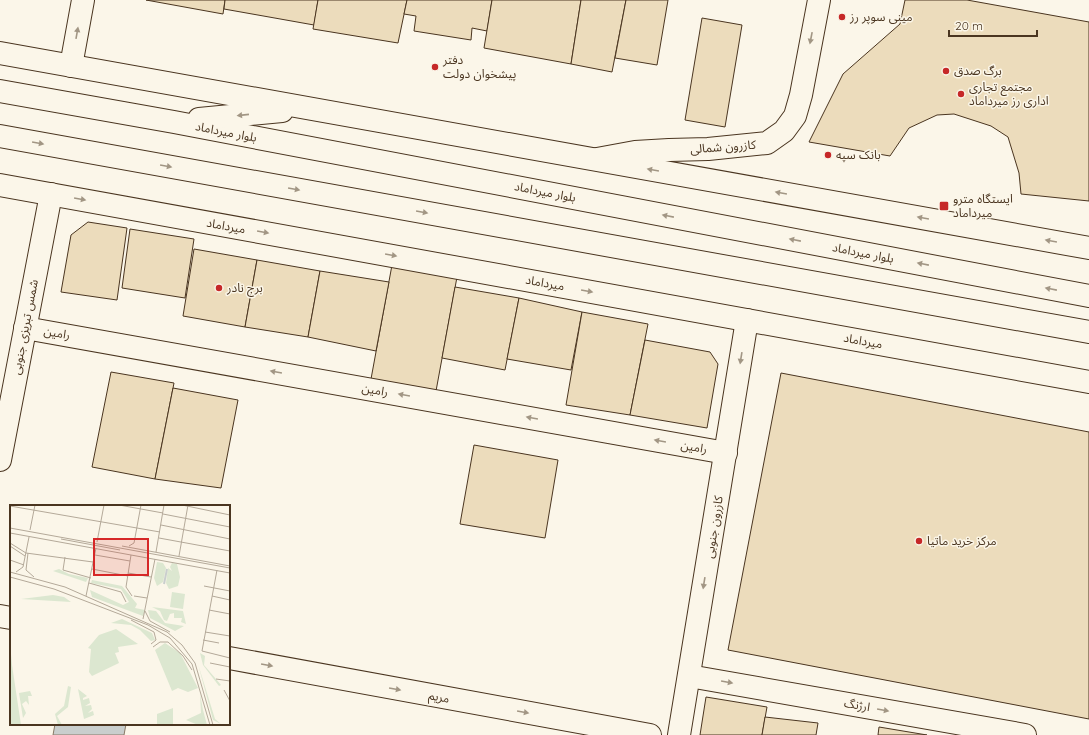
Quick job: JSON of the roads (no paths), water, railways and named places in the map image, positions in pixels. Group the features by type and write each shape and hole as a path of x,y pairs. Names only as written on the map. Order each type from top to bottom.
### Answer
{"main road":[{"path":"71,66 83,0"},
{"name":"کازرون شمالی","path":"594,160 635,152 708,149 767,143 784,131 795,116 801,96 819,0"},
{"path":"0,53 1089,248"},
{"name":"بلوار میرداماد","path":"0,91 174,122 1089,296"},
{"path":"174,122 309,109"},
{"path":"0,136 1089,332"},
{"name":"میرداماد","path":"0,185 1089,382"},
{"name":"شمس تبریزی جنوبی","path":"0,460 51,194"},
{"name":"کازرون جنوبی","path":"679,735 747,320"},
{"name":"رامین","path":"25,328 726,453"},
{"path":"0,616 10,618"},
{"name":"مریم","path":"230,658 650,735"},
{"name":"ارژنگ","path":"689,676 1025,735"}],"place":[{"name":"مینی سوپر رز","path":"842,17"},
{"name":"دفتر پیشخوان دولت","path":"435,67"},
{"name":"برگ صدق","path":"946,71"},
{"name":"مجتمع تجاری اداری رز میرداماد","path":"961,94"},
{"name":"بانک سپه","path":"828,155"},
{"name":"ایستگاه مترو میرداماد","path":"944,206"},
{"name":"برج نادر","path":"219,288"},
{"name":"مرکز خرید ماتیا","path":"919,541"}]}
